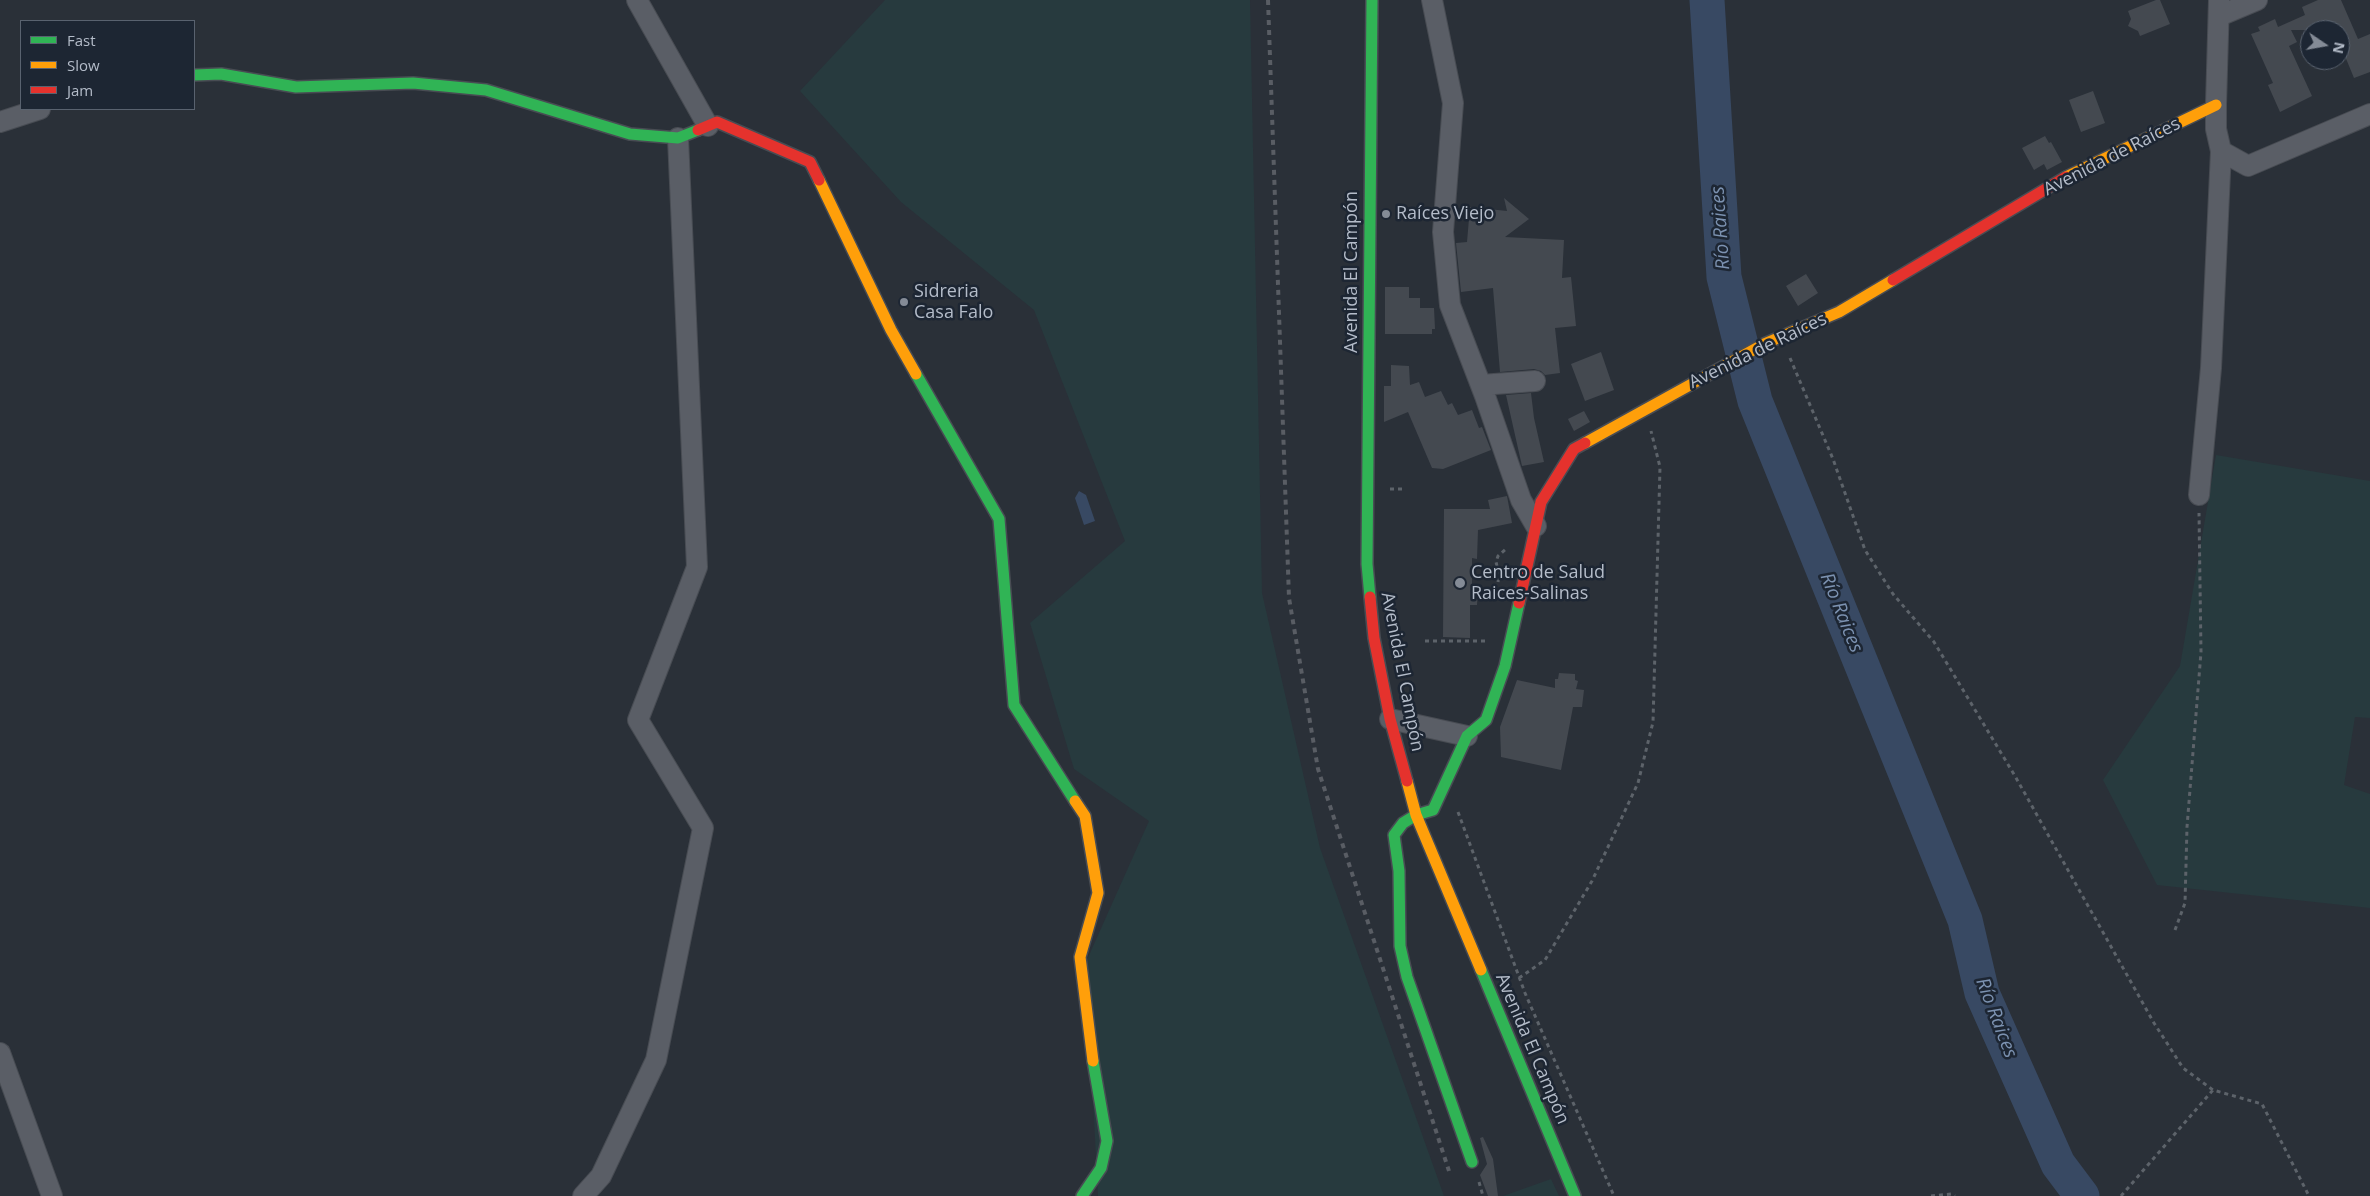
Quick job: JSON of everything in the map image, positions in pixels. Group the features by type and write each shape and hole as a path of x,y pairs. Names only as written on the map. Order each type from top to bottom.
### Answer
{"street":[{"path":"637,0 708,126"},
{"name":"Avenida El Campón","path":"1372,0 1367,564 1370,611 1390,720 1416,814 1575,1196"},
{"path":"1432,0 1454,103 1443,232 1450,305 1481,385 1521,500 1536,526"},
{"path":"2199,495 2211,368 2221,151 2216,129 2219,8 2257,0"},
{"path":"195,74 220,74 296,87 413,83 486,90 630,134 678,138 718,122 810,162 891,330 999,519 1014,705 1085,816 1098,893 1080,957 1089,1035 1107,1141 1100,1168 1082,1196"},
{"name":"Avenida de Raíces","path":"1416,814 1434,810 1467,736 1486,720 1505,666 1541,502 1574,449 1721,366 1764,344 1839,312 2082,168 2216,106"},
{"path":"0,122 37,110"},
{"path":"2221,151 2248,166 2370,114"},
{"path":"583,1196 601,1176 656,1060 703,828 638,720 697,567 678,138"},
{"path":"1481,385 1535,381"},
{"path":"1390,720 1467,736"},
{"path":"1416,814 1403,823 1394,834 1399,870 1400,946 1407,977 1472,1162"},
{"path":"0,1053 52,1196"}],"path":[{"path":"1782,337 1833,459 1865,550 1893,594 1934,642 2015,776 2154,1023 2183,1068 2213,1090 2262,1104 2309,1196"},
{"path":"1519,978 1545,960 1592,881 1638,783 1653,722 1660,467 1646,408"},
{"path":"1394,489 1406,489"},
{"path":"2175,930 2185,903 2187,827 2201,652 2199,495"},
{"path":"1425,641 1496,642"},
{"path":"1447,778 1460,821 1519,978 1614,1196"},
{"path":"2121,1196 2213,1090"},
{"path":"1931,1196 1951,1194 1955,1196"}],"green space":[{"path":"885,0 1250,0 1262,593 1320,848 1444,1196 1098,1196 1086,962 1149,821 1074,769 1030,623 1125,541 1034,310 901,202 800,91"},
{"path":"2216,455 2370,481 2370,718 2355,717 2344,785 2370,794 2370,908 2157,885 2103,780 2180,666"},
{"path":"1551,1179 1559,1196 1503,1196"}],"water":[{"path":"1079,491 1086,495 1095,521 1084,525 1075,498"}],"building":[{"path":"2160,0 2170,24 2140,36 2138,31 2128,26 2131,19 2128,11"},
{"path":"2318,0 2341,0 2350,20 2300,20 2300,30 2291,30 2297,42 2289,46 2312,96 2280,112 2268,85 2273,83 2251,34 2260,31 2258,27 2275,19 2278,27 2305,15 2302,7"},
{"path":"2350,21 2358,39 2370,34 2370,72 2354,78 2350,68"},
{"path":"2093,91 2105,123 2081,132 2069,100"},
{"path":"2045,136 2049,143 2051,142 2062,162 2047,170 2044,164 2034,170 2022,148"},
{"path":"1504,198 1529,219 1505,237 1564,240 1562,278 1571,277 1576,326 1555,328 1560,373 1545,375 1541,371 1534,369 1500,372 1493,288 1461,292 1456,243 1467,242 1470,207 1507,211"},
{"path":"1806,274 1818,293 1798,306 1786,286"},
{"path":"1385,287 1409,287 1409,298 1420,298 1420,308 1434,308 1435,329 1432,329 1432,334 1385,334"},
{"path":"1601,352 1614,390 1585,401 1571,364"},
{"path":"1391,365 1409,366 1410,385 1419,382 1425,397 1441,391 1448,405 1452,403 1458,415 1472,410 1479,428 1482,427 1491,450 1443,469 1432,468 1408,412 1384,422 1384,386 1391,386"},
{"path":"1531,393 1534,418 1544,462 1522,466 1506,395"},
{"path":"1584,411 1590,422 1574,431 1568,419"},
{"path":"1507,496 1512,523 1478,530 1477,559 1472,558 1472,588 1478,588 1477,605 1470,605 1470,638 1443,637 1444,509 1490,509 1488,500"},
{"path":"1559,673 1575,674 1575,680 1578,681 1576,689 1584,690 1582,707 1573,707 1561,770 1501,757 1500,727 1517,680 1555,688 1555,679 1558,679"},
{"path":"1483,1137 1493,1159 1498,1196 1488,1196 1480,1175 1487,1164 1480,1138"}],"waterway":[{"name":"Río Raices","path":"1707,0 1724,277 1755,401 1965,920 1982,993 2058,1164 2082,1196"}],"railway":[{"path":"1268,0 1289,598 1318,769 1449,1171"}],"traffic: fast":[{"path":"1370,597 1367,564 1372,0"},
{"path":"195,75 221,74 296,87 413,83 486,90 630,134 678,138 698,130"},
{"path":"916,374 999,519 1014,705 1075,801"},
{"path":"1472,1162 1407,977 1400,946 1399,871 1394,835 1403,823 1416,815 1433,810 1467,736 1486,720 1505,666 1519,603"},
{"path":"1481,970 1575,1196"},
{"path":"1082,1196 1101,1168 1107,1141 1093,1061"}],"traffic: slow":[{"path":"2066,177 2216,105"},
{"path":"819,180 891,330 916,374"},
{"path":"1585,443 1764,344 1839,312 1893,280"},
{"path":"1407,781 1416,815 1481,970"},
{"path":"1075,801 1085,816 1098,893 1080,957 1093,1061"}],"traffic: jam":[{"path":"698,130 717,122 810,162 819,180"},
{"path":"1893,280 2066,177"},
{"path":"1519,603 1541,502 1574,449 1585,443"},
{"path":"1370,597 1374,638 1390,719 1407,781"}],"place":[{"name":"Raíces Viejo","path":"1386,214"},
{"name":"Sidreria Casa Falo","path":"904,302"},
{"name":"Centro de Salud Raices-Salinas","path":"1460,583"}]}
